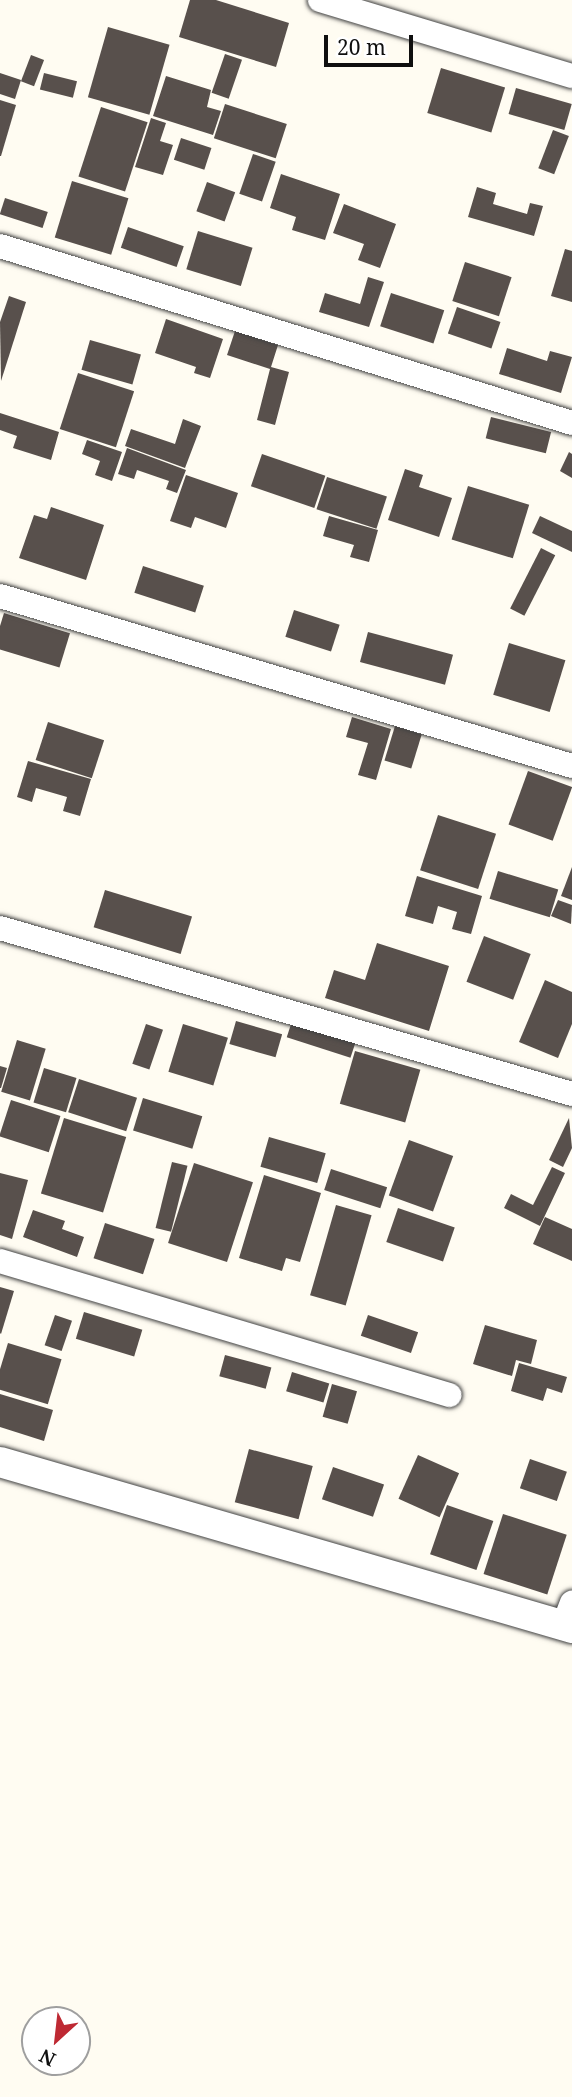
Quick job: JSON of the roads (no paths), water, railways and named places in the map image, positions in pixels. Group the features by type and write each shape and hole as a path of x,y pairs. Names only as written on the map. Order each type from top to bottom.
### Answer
{"street":[{"path":"320,0 572,76"},
{"path":"0,246 572,424"},
{"path":"0,596 572,765"},
{"path":"0,928 572,1094"},
{"path":"0,1261 450,1395"},
{"path":"0,1462 569,1619"}]}
